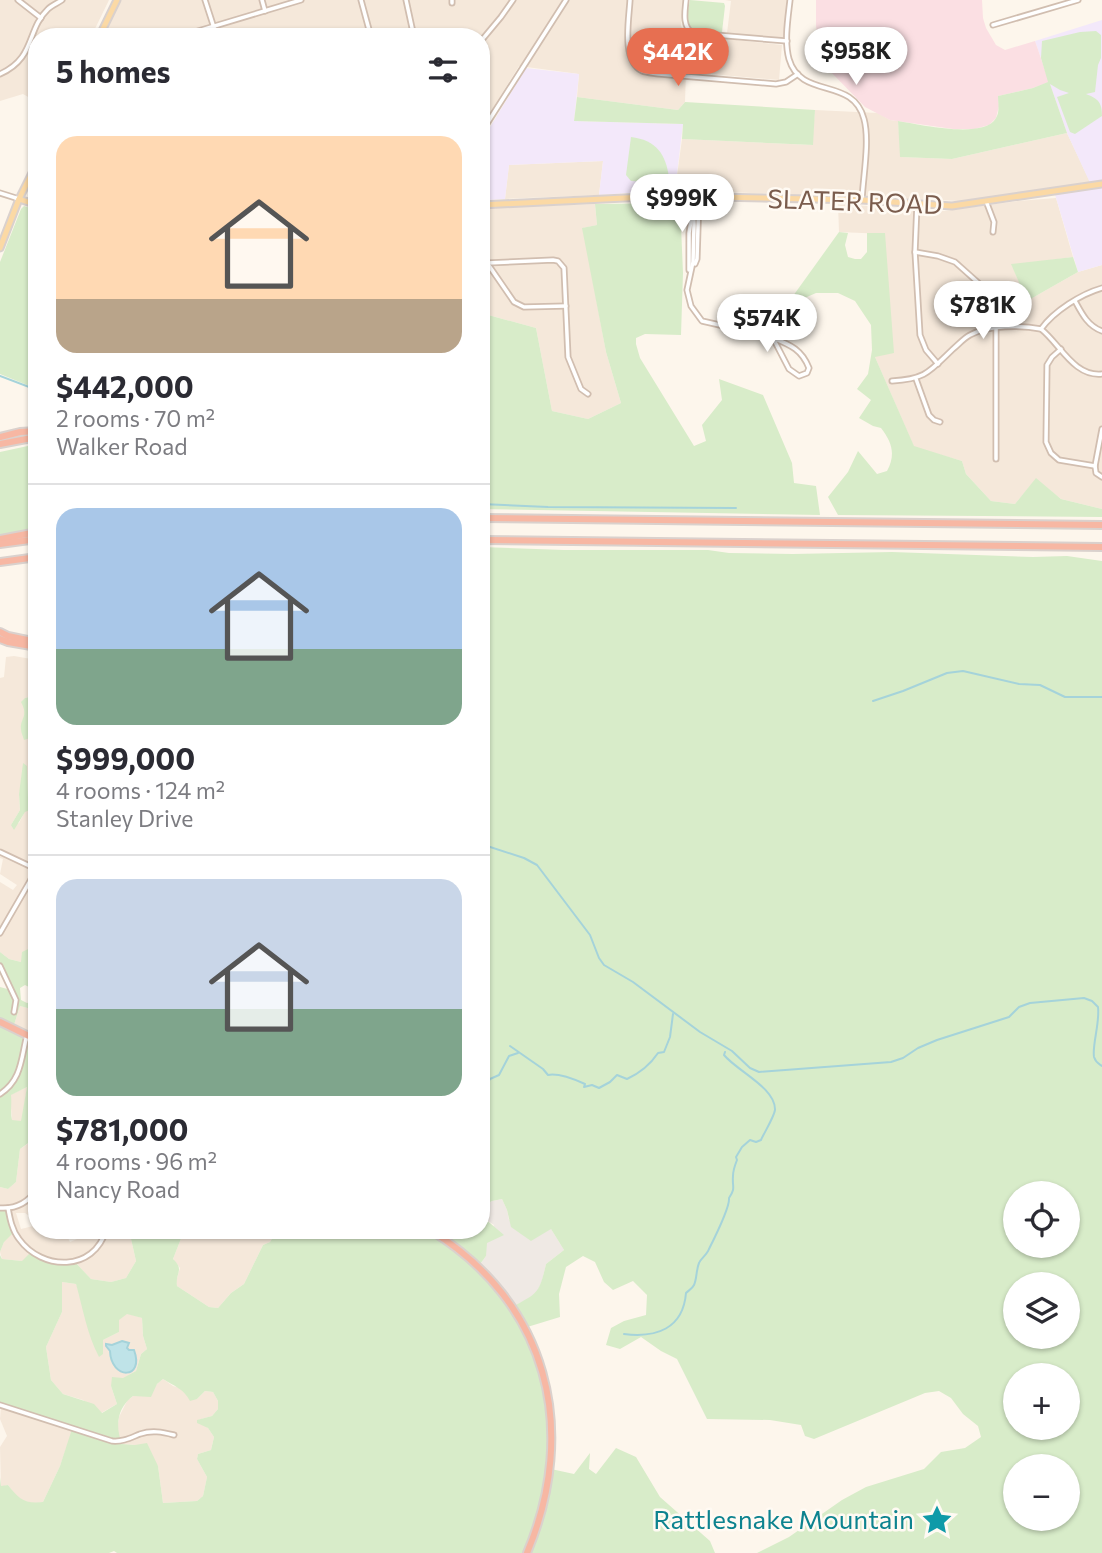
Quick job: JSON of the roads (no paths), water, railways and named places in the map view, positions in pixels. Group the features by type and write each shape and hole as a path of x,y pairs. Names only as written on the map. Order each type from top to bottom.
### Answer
{"highway":[{"path":"0,437 28,432"},
{"path":"0,444 28,439"},
{"path":"490,518 1102,525"},
{"path":"0,542 28,534"},
{"path":"0,542 28,540"},
{"path":"490,540 1102,547"},
{"path":"0,562 28,559"},
{"path":"0,632 28,642"},
{"path":"0,639 8,636"},
{"path":"0,639 28,643"},
{"path":"0,1022 27,1035"},
{"path":"442,1239 468,1258 496,1286 519,1318 540,1366 547,1391 552,1456 544,1505 527,1553"}],"main road":[{"path":"103,28 116,0"},
{"path":"0,248 28,181"},
{"name":"SLATER ROAD","path":"490,205 652,196 862,200 952,206 1102,184"},
{"path":"19,199 28,202"}],"street":[{"path":"18,0 41,18"},
{"path":"37,28 49,8 62,0"},
{"path":"205,0 215,27"},
{"path":"262,0 265,11"},
{"path":"211,28 301,0"},
{"path":"361,0 369,28"},
{"path":"406,0 412,28"},
{"path":"490,30 513,0"},
{"path":"490,119 566,0"},
{"path":"630,0 628,49 633,62 642,71 776,84 786,82 798,74"},
{"path":"686,0 684,20 687,29 692,33 787,41"},
{"path":"790,0 787,41 789,59 798,74 812,85 831,88 847,95 856,103 864,118 866,134 862,200"},
{"path":"993,25 1078,0"},
{"path":"0,74 10,69 28,47"},
{"path":"0,192 19,199"},
{"path":"696,197 692,212 694,262 687,289 691,306 702,321 724,326 750,325 789,345 801,353 808,368 807,373 799,376 792,372 773,338"},
{"path":"690,276 696,259 696,197"},
{"path":"986,201 993,222 993,232"},
{"path":"917,204 915,252 920,335 926,350 938,364"},
{"path":"915,252 955,262 983,287 991,300 996,328 996,459"},
{"path":"490,263 558,261 564,268 568,357 581,389 588,394"},
{"path":"490,268 513,302 524,307 566,306"},
{"path":"1041,329 1055,313 1102,288"},
{"path":"1075,301 1093,328 1102,331"},
{"path":"892,381 916,379 938,364 971,334 996,328 1041,329 1078,368 1096,375 1102,374"},
{"path":"1060,349 1047,365 1046,442 1051,453 1059,460 1095,466"},
{"path":"916,379 929,415 940,422"},
{"path":"1102,429 1095,466 1096,473 1102,477"},
{"path":"0,852 28,865"},
{"path":"0,933 28,885"},
{"path":"0,966 16,1000 14,1012"},
{"path":"0,1094 17,1077 27,1035"},
{"path":"0,1208 8,1209 28,1200"},
{"path":"8,1209 14,1232 24,1245 36,1255 51,1261 66,1263 82,1258 103,1239"},
{"path":"0,1405 112,1441 122,1441 143,1433 174,1435"}],"water":[{"path":"122,1341 129,1343 127,1348 134,1350 136,1360 135,1367 127,1373 116,1367 106,1346"}],"waterway":[{"path":"0,376 28,387"},
{"path":"490,504 736,508"},
{"path":"873,701 947,673 963,671 1019,684 1040,685 1065,697 1102,697"},
{"path":"490,847 537,865 590,935 604,965 633,982 759,1072 891,1062 937,1040 1009,1017 1019,1007 1030,1003 1084,998 1098,1007 1094,1057 1102,1066"},
{"path":"510,1046 548,1075 572,1079 585,1084 584,1087 592,1085 599,1088 617,1075 627,1079 632,1077 658,1053 664,1052 670,1037 673,1014"},
{"path":"624,1334 657,1332 674,1323 680,1315 686,1293 695,1283 699,1263 708,1251 727,1208 733,1190 736,1157 750,1140 761,1140 774,1113 774,1102 769,1094 730,1061 724,1055 725,1052"},
{"path":"490,1079 499,1075 509,1056 518,1053"}],"place":[{"name":"Rattlesnake Mountain","path":"937,1520"}]}
